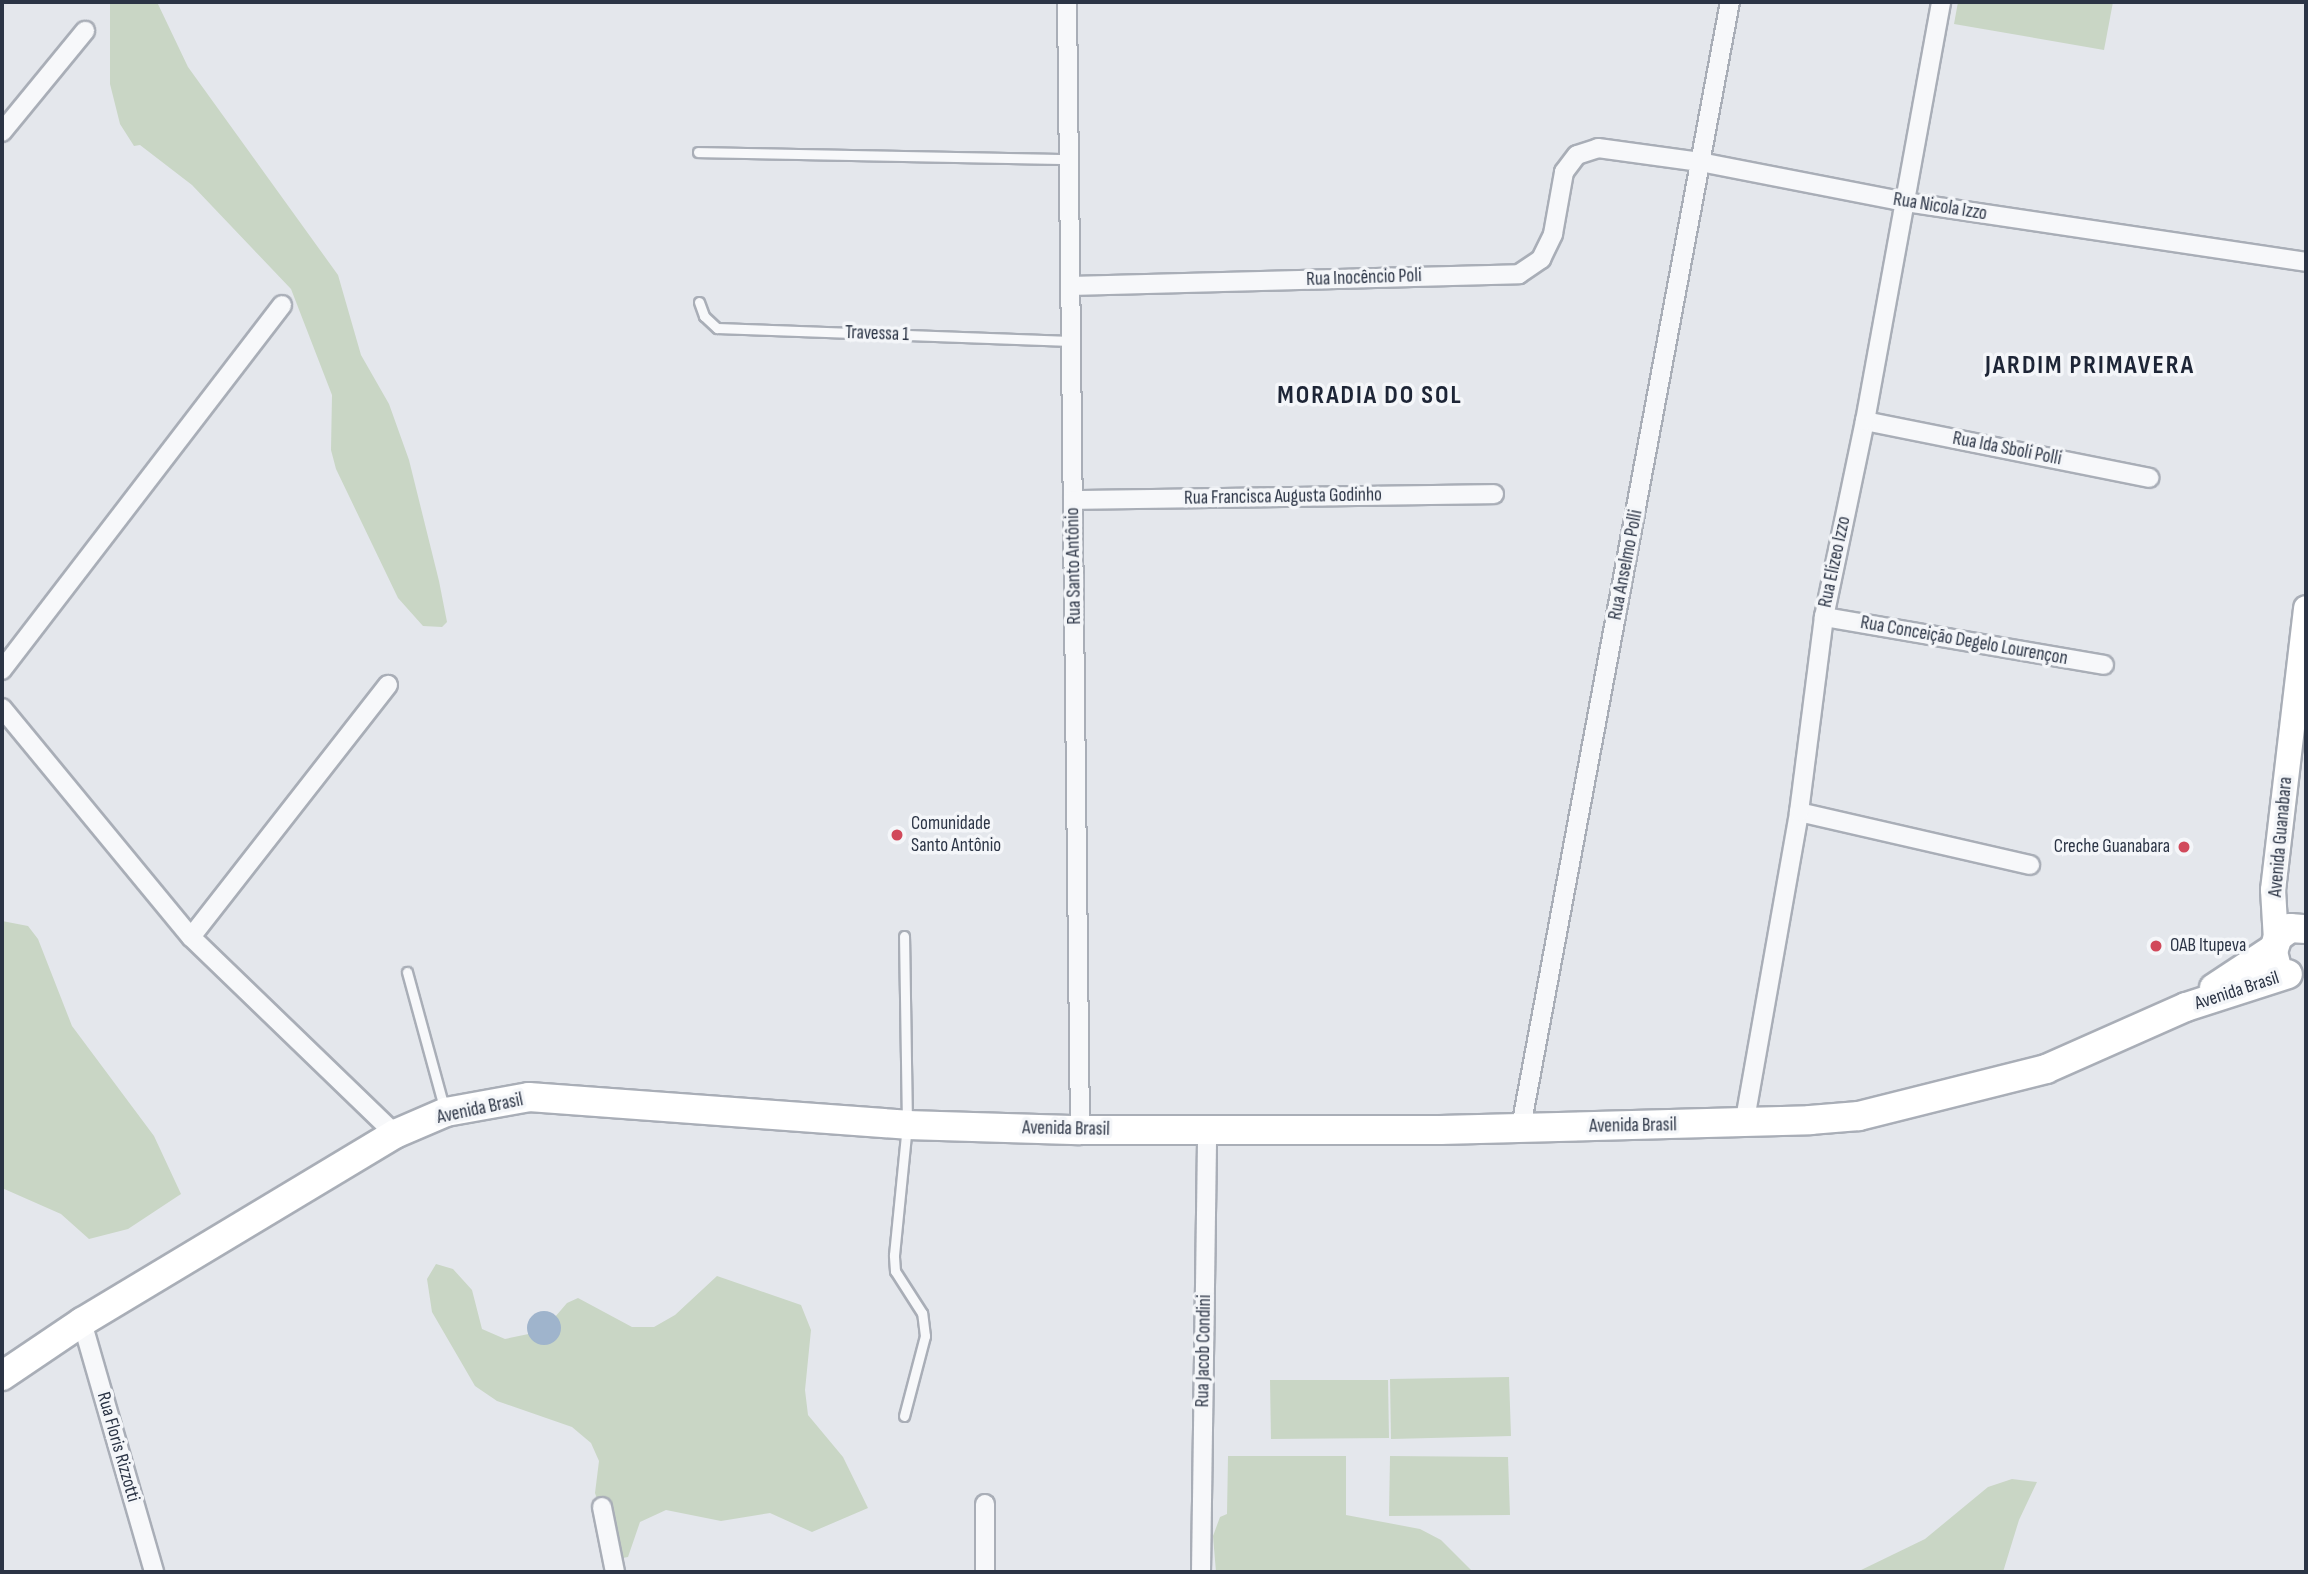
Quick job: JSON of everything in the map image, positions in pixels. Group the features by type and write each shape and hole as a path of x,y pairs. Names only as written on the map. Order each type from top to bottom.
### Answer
{"main road":[{"name":"Avenida Guanabara","path":"2275,944 2273,890 2301,692 2306,608"},
{"name":"Avenida Brasil","path":"2186,1007 2275,944 2290,928 2306,929"},
{"name":"Avenida Brasil","path":"2275,944 2278,967 2297,974"},
{"name":"Avenida Brasil","path":"2,1376 82,1322 395,1134 446,1112 529,1097 907,1125 1080,1130 1744,1125 1859,1116 2046,1069 2186,1007 2297,974"}],"street":[{"name":"Rua Santo Antônio","path":"1067,2 1080,1130"},
{"name":"Rua Anselmo Polli","path":"1521,1127 1730,2"},
{"name":"Rua Elizeo Izzo","path":"1744,1125 1799,812 1824,617 1865,421 1941,2"},
{"path":"2,132 85,31"},
{"name":"Rua Nicola Izzo","path":"1577,155 1598,148 1700,162 1905,202 2306,262"},
{"name":"Rua Inocêncio Poli","path":"1070,286 1519,274 1541,259 1553,234 1564,172 1577,155"},
{"path":"2,670 282,305"},
{"name":"Rua Ida Sboli Polli","path":"1865,421 2149,478"},
{"name":"Rua Francisca Augusta Godinho","path":"1073,500 1494,494"},
{"name":"Rua Conceição Degelo Lourençon","path":"1824,617 2104,664"},
{"path":"191,937 388,685"},
{"path":"2,708 191,937 395,1134"},
{"path":"1799,812 2031,865"},
{"name":"Rua Jacob Condini","path":"1201,1572 1207,1129"},
{"name":"Rua Floris Rizzotti","path":"82,1322 154,1572"},
{"path":"985,1504 985,1572"},
{"path":"602,1507 615,1572"}],"lane":[{"path":"698,152 1069,159"},
{"name":"Travessa 1","path":"699,302 704,316 717,328 1071,341"},
{"path":"904,936 907,1125 895,1271 922,1313 925,1336 904,1416"},
{"path":"407,972 446,1112"}],"green space":[{"path":"110,2 157,2 188,67 338,275 361,355 389,404 409,460 439,581 447,622 442,627 423,626 398,598 336,469 331,450 332,395 291,289 192,185 140,145 134,146 120,124 110,84"},
{"path":"1958,2 2113,2 2104,50 1954,24"},
{"path":"2,921 28,926 38,939 72,1026 154,1136 181,1194 128,1229 89,1239 61,1214 2,1188"},
{"path":"436,1264 453,1269 472,1290 482,1329 505,1339 543,1331 567,1303 578,1298 632,1327 654,1327 675,1315 717,1276 801,1305 811,1330 805,1390 808,1415 843,1457 868,1508 812,1532 770,1513 721,1521 666,1510 640,1522 628,1557 617,1559 595,1493 599,1461 591,1443 572,1427 497,1401 475,1386 432,1312 427,1279"},
{"path":"1509,1377 1511,1436 1391,1439 1390,1379"},
{"path":"1270,1380 1388,1380 1389,1438 1271,1439"},
{"path":"1228,1456 1346,1456 1346,1515 1420,1529 1441,1540 1473,1572 1216,1572 1213,1536 1220,1517 1227,1514"},
{"path":"1390,1456 1508,1457 1510,1515 1389,1516"},
{"path":"2012,1479 2037,1482 2019,1520 2003,1572 1857,1572 1925,1539 1988,1487"}],"water":[{"path":"544,1311 556,1316 561,1328 556,1340 544,1345 532,1340 527,1328 532,1316"}],"place":[{"name":"Comunidade Santo Antônio","path":"897,835"},
{"name":"Creche Guanabara","path":"2184,847"},
{"name":"OAB Itupeva","path":"2156,946"}],"district":[{"name":"JARDIM PRIMAVERA","path":"2090,366"},
{"name":"MORADIA DO SOL","path":"1370,396"}]}
